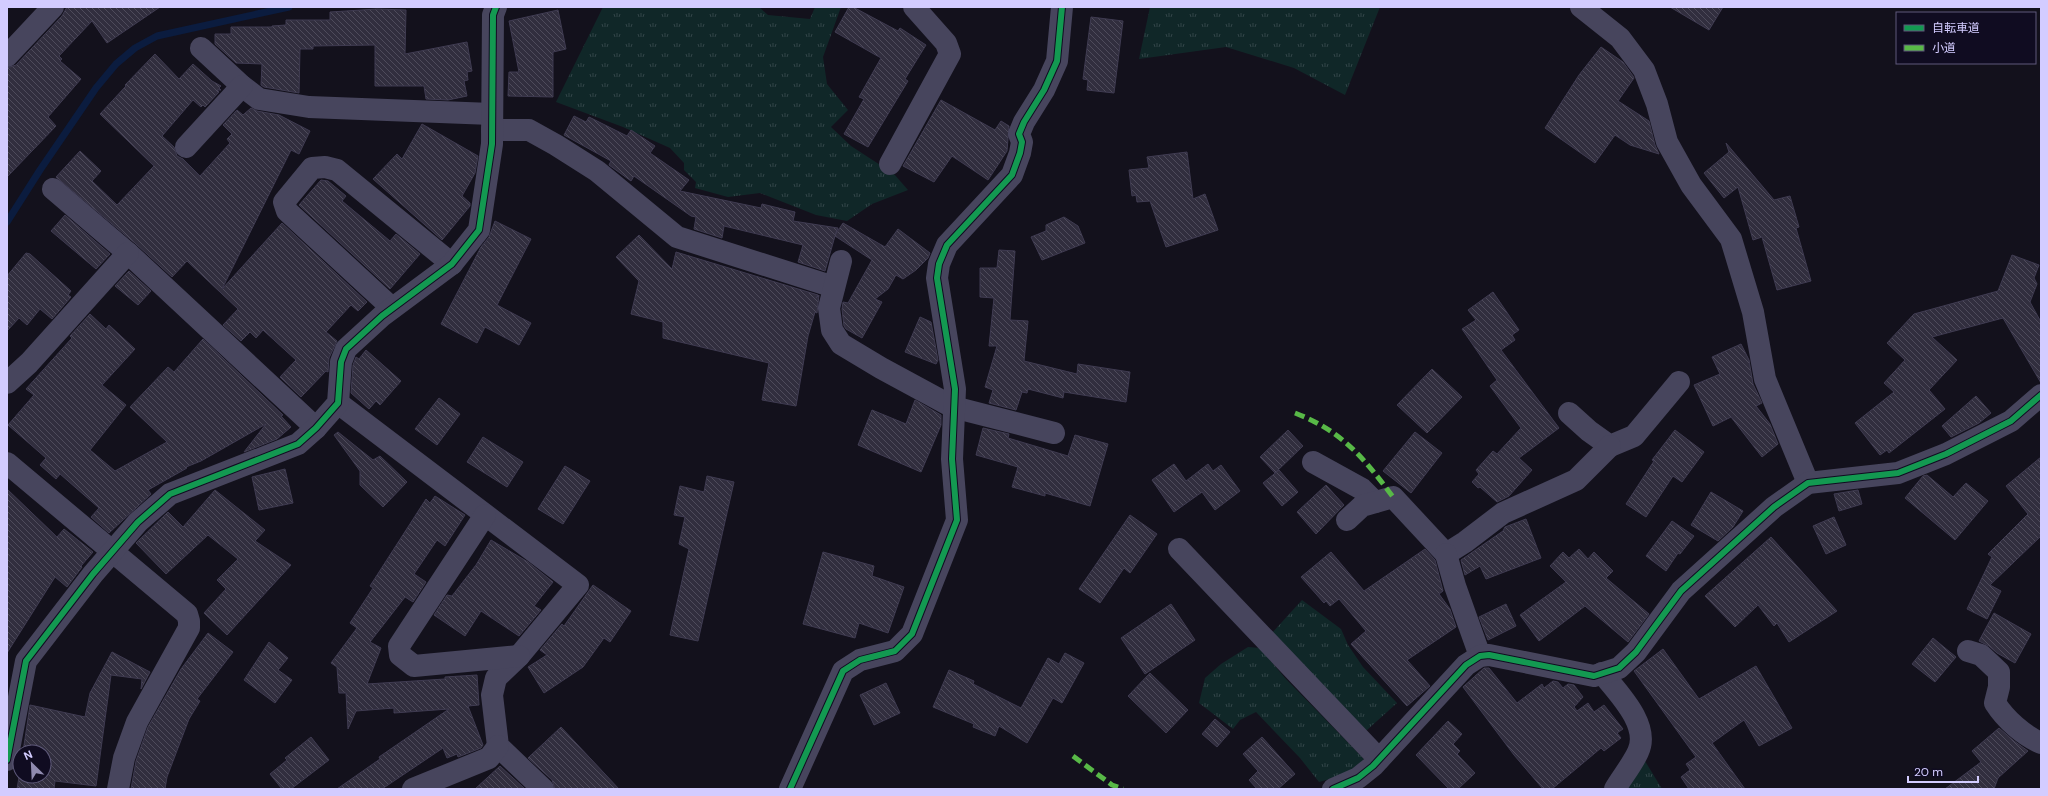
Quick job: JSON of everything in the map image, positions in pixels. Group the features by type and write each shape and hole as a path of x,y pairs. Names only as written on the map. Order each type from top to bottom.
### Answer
{"street":[{"path":"7,760 26,661 88,580 138,522 170,494 298,444 316,428 338,403 340,362 346,349 392,308 452,264 479,230 492,144 493,15 496,7"},
{"path":"890,164 950,54 946,43 914,7"},
{"path":"790,789 843,671 860,660 895,651 912,634 957,520 952,459 955,388 937,278 939,264 947,245 1012,175 1020,153 1022,142 1019,134 1024,122 1044,90 1057,61 1062,7"},
{"path":"1581,7 1620,38 1644,70 1657,104 1667,142 1691,185 1731,239 1753,312 1765,379 1808,483"},
{"path":"7,56 44,10"},
{"path":"201,48 242,86 259,99 309,107 492,122 529,130 597,171 677,237 834,287"},
{"path":"186,147 242,86"},
{"path":"392,308 287,211 284,202 312,168 325,167 337,170 452,264"},
{"path":"53,189 128,253 316,428"},
{"path":"7,383 28,363 128,253"},
{"path":"840,261 829,308 832,330 841,344 881,368 953,407 1054,434"},
{"path":"1446,554 1465,542 1503,513 1576,480 1610,446 1634,436 1679,382"},
{"path":"1333,789 1358,778 1373,766 1466,665 1480,656 1489,655 1594,676 1619,668 1636,652 1681,591 1774,507 1808,483 1898,473 1946,454 2011,421 2041,395"},
{"path":"338,403 578,585 519,656 496,678 492,695 498,746 543,789"},
{"path":"1569,413 1589,431 1610,446"},
{"path":"1313,462 1362,489 1375,502"},
{"path":"7,463 187,614 189,628 137,722 124,758 118,789"},
{"path":"1347,520 1362,506 1393,497 1446,554 1455,586 1480,656"},
{"path":"485,515 399,646 400,655 414,666 519,656"},
{"path":"1179,549 1378,759"},
{"path":"1968,651 1981,655 1999,672 1999,687 1995,703 2003,715 2014,725 2041,743"},
{"path":"1602,673 1632,712 1640,730 1639,750 1615,789"},
{"path":"413,789 489,758 498,746"}],"green space":[{"path":"603,7 759,7 768,15 810,19 815,7 841,7 823,57 827,84 848,110 831,127 851,146 894,174 908,190 872,204 847,221 816,215 760,193 728,197 695,188 696,182 684,170 684,163 670,148 623,127 556,102"},
{"path":"1150,7 1380,7 1345,95 1294,68 1226,47 1139,59"},
{"path":"1302,600 1341,629 1348,645 1363,667 1397,703 1367,730 1357,729 1271,634"},
{"path":"1248,647 1260,648 1285,678 1364,759 1348,774 1319,782 1300,758 1256,712 1240,720 1233,729 1199,703 1205,678 1221,664"},
{"path":"1645,761 1662,789 1625,789"}],"building":[{"path":"67,7 160,7 107,43 92,21 59,56 62,59 60,61 81,79 48,117 56,126 7,177 7,68 16,65 62,16"},
{"path":"849,7 853,7 898,31 900,28 926,45 905,79 908,81 868,147 844,134 864,99 859,97 881,58 835,32"},
{"path":"1670,7 1723,7 1709,30"},
{"path":"377,9 406,10 405,54 467,42 472,71 467,72 468,80 464,81 467,96 448,100 426,99 424,86 375,86 375,45 313,46 313,49 300,49 299,93 264,87 261,85 262,64 236,63 215,44 215,34 231,34 231,27 272,27 286,25 286,20 330,20 330,12"},
{"path":"558,10 566,49 553,52 553,97 508,96 509,72 519,72 509,21"},
{"path":"1091,17 1123,21 1114,93 1087,90 1088,80 1083,79"},
{"path":"1601,47 1623,62 1633,76 1634,78 1618,101 1649,121 1655,145 1659,154 1630,145 1615,135 1595,163 1545,128 1579,75"},
{"path":"155,54 179,79 193,64 212,81 221,86 219,88 221,90 217,90 219,92 205,107 203,105 201,107 193,100 162,136 174,147 177,156 183,159 200,176 230,143 227,139 232,134 223,125 237,110 243,115 251,108 257,111 279,115 310,131 299,154 291,150 222,289 282,223 367,302 358,311 351,305 326,332 337,341 329,358 328,372 326,371 301,397 280,377 296,360 263,330 256,338 250,332 241,341 223,325 238,309 187,261 172,277 136,244 56,177 80,151 101,171 92,181 117,205 154,166 100,114"},
{"path":"941,100 995,130 1001,121 1009,126 1007,151 988,180 952,156 934,182 903,166"},
{"path":"574,116 586,122 589,117 627,136 631,130 655,146 650,153 689,180 680,191 761,208 762,204 795,212 793,221 838,228 835,235 843,223 885,247 898,229 930,253 928,258 916,270 903,279 896,275 888,289 875,299 882,302 862,338 846,329 844,326 842,309 843,302 848,303 872,260 835,236 825,271 798,262 803,245 724,226 722,238 694,229 696,217 691,216 634,176 631,181 609,165 611,161 564,135"},
{"path":"422,124 478,156 475,173 462,196 470,203 470,206 442,240 373,179 397,154 402,159"},
{"path":"1726,143 1774,200 1790,196 1799,227 1796,228 1811,281 1777,290 1762,237 1753,240 1738,187 1724,198 1704,173 1729,152"},
{"path":"1187,152 1193,199 1205,194 1218,230 1166,247 1150,201 1137,202 1136,195 1132,196 1129,170 1149,168 1147,157"},
{"path":"321,180 328,181 346,196 342,201 390,241 396,234 420,254 390,289 299,205"},
{"path":"65,215 110,254 96,269 51,231"},
{"path":"1064,217 1078,226 1085,243 1042,260 1031,237 1046,231 1046,225"},
{"path":"495,221 531,239 497,305 531,323 519,345 485,327 477,343 441,324 481,247 489,237"},
{"path":"639,235 672,269 676,252 818,295 816,298 819,295 817,313 815,312 808,336 796,406 762,400 769,363 663,338 663,322 631,314 639,281 616,257"},
{"path":"999,250 1015,251 1010,320 1028,321 1024,361 1077,374 1078,364 1130,372 1126,402 1064,392 1063,398 1028,389 1027,393 1022,392 1016,410 989,403 993,390 985,387 997,346 989,346 994,298 980,297 980,268 997,268"},
{"path":"26,253 30,254 71,291 68,295 71,297 52,319 40,309 27,325 19,318 7,331 7,276"},
{"path":"2012,255 2039,265 2034,278 2037,284 2030,302 2041,322 2041,383 2003,318 1932,337 1957,360 1929,390 1945,409 1889,453 1887,450 1880,455 1855,423 1894,392 1884,383 1905,360 1887,343 1914,314 1998,291"},
{"path":"129,271 151,291 138,305 115,286"},
{"path":"1493,292 1519,330 1512,335 1515,340 1501,350 1559,428 1519,458 1532,470 1509,496 1497,502 1472,482 1479,474 1476,470 1493,451 1497,454 1521,428 1490,386 1497,380 1462,329 1476,320 1468,310"},
{"path":"90,314 106,329 109,325 135,349 102,385 126,405 90,450 115,471 167,442 130,407 168,367 174,372 203,339 283,415 281,416 291,427 277,439 244,452 266,424 201,461 186,467 187,468 148,490 151,494 109,533 91,517 99,508 60,474 56,479 40,465 46,458 8,425 34,395 26,389 72,338 70,336"},
{"path":"920,317 931,322 938,360 936,364 905,352"},
{"path":"1741,344 1749,360 1753,384 1762,403 1756,406 1770,424 1778,444 1762,457 1731,417 1713,426 1694,385 1720,374 1712,357"},
{"path":"366,350 401,381 380,405 376,401 369,409 351,393 353,365 356,357 359,359"},
{"path":"1432,369 1462,397 1427,433 1397,405"},
{"path":"1976,396 1991,413 1979,423 1951,437 1942,426"},
{"path":"439,398 460,414 437,445 415,429"},
{"path":"915,400 941,415 941,425 921,472 858,445 872,410 906,424"},
{"path":"983,428 1009,434 1008,438 1068,456 1075,435 1108,444 1090,506 1045,493 1045,496 1012,487 1018,467 976,455"},
{"path":"1288,430 1303,446 1275,473 1260,457"},
{"path":"1675,430 1704,452 1682,482 1673,476 1646,517 1626,504 1654,461 1652,460"},
{"path":"338,432 373,460 380,456 407,482 383,507 360,485 360,471 334,435"},
{"path":"1415,432 1442,453 1411,493 1383,471"},
{"path":"483,437 523,462 507,487 467,462"},
{"path":"2041,457 2041,536 1990,585 2001,591 1987,619 1967,609 1992,557 1988,554 2028,514 2006,486"},
{"path":"1174,464 1186,481 1208,464 1213,471 1221,465 1240,491 1215,510 1202,492 1174,512 1152,480"},
{"path":"565,466 590,481 563,524 538,509"},
{"path":"285,469 293,503 259,510 252,477"},
{"path":"1279,470 1298,492 1282,506 1263,483"},
{"path":"1927,475 1953,497 1966,483 1988,501 1955,540 1905,498 1923,476"},
{"path":"707,476 734,482 698,641 670,635 689,549 679,544 685,517 674,515 680,486 704,492"},
{"path":"1326,485 1344,505 1316,534 1297,512"},
{"path":"7,489 57,537 64,529 93,552 81,566 82,567 67,587 55,577 7,653"},
{"path":"215,490 265,530 255,541 291,565 227,635 204,613 226,589 217,580 238,559 208,535 166,574 136,543 168,512 183,527"},
{"path":"1858,490 1862,504 1839,511 1834,494"},
{"path":"1711,492 1743,511 1733,527 1718,541 1691,525"},
{"path":"435,496 465,515 445,546 437,540 414,574 426,582 413,602 405,597 370,642 381,648 367,684 445,679 445,677 477,675 479,705 468,706 483,745 481,748 458,757 457,754 447,758 443,748 382,789 337,789 380,759 379,757 449,709 394,713 394,708 356,711 348,729 346,693 339,693 337,667 331,663 357,628 350,623 373,588 370,586 426,499 430,503"},
{"path":"1130,515 1157,534 1130,573 1124,568 1100,603 1079,589"},
{"path":"1834,517 1846,545 1826,554 1813,526"},
{"path":"1526,519 1541,558 1486,579 1480,566 1465,575 1461,560 1503,531 1505,527"},
{"path":"1672,521 1694,536 1680,554 1678,553 1666,571 1646,556"},
{"path":"1771,537 1837,611 1789,642 1777,623 1774,626 1758,605 1735,627 1705,596"},
{"path":"491,540 528,562 553,582 534,606 541,610 519,636 481,611 465,636 434,615 447,595 452,596 476,565"},
{"path":"1425,549 1435,560 1443,591 1439,594 1450,609 1456,627 1407,660 1430,686 1407,706 1351,644 1366,631 1339,599 1330,606 1326,601 1324,603 1301,577 1331,552 1364,591"},
{"path":"1579,549 1588,559 1594,552 1613,571 1606,578 1649,614 1628,642 1585,606 1539,641 1520,615 1566,582 1550,566 1563,552 1569,558"},
{"path":"823,552 874,566 872,576 904,587 888,633 859,623 855,638 803,624"},
{"path":"593,585 631,611 610,642 604,638 583,667 544,693 528,667 547,655 540,650 562,624 564,626"},
{"path":"1171,604 1195,640 1145,674 1121,638"},
{"path":"1506,604 1516,626 1488,640 1479,617"},
{"path":"1994,613 2031,634 2015,663 1979,641"},
{"path":"208,633 233,652 197,699 200,701 189,719 167,777 165,789 131,789 136,761 148,727 181,669"},
{"path":"1933,638 1956,657 1935,682 1912,664"},
{"path":"269,642 288,658 278,670 292,680 275,703 244,680"},
{"path":"1663,649 1699,699 1756,666 1792,728 1759,746 1744,720 1712,743 1745,789 1689,789 1681,777 1690,770 1686,764 1696,757 1634,671"},
{"path":"112,652 150,672 141,689 142,679 111,675 96,786 55,781 54,789 17,789 18,784 52,784 52,744 24,744 30,705 85,717 90,693"},
{"path":"1065,653 1084,663 1062,703 1053,698 1027,743 999,726 995,736 973,727 974,724 933,707 949,670 974,681 973,684 1021,708 1048,658 1059,664"},
{"path":"1484,668 1489,668 1517,703 1542,684 1544,688 1553,681 1558,682 1563,688 1568,684 1574,685 1583,697 1574,707 1577,711 1588,703 1594,712 1604,705 1623,729 1617,733 1621,738 1604,751 1601,748 1552,789 1543,789 1514,755 1463,687"},
{"path":"1150,673 1188,710 1166,733 1128,696"},
{"path":"886,683 900,713 874,725 860,695"},
{"path":"1215,719 1230,732 1217,747 1202,734"},
{"path":"1448,721 1462,734 1453,744 1460,751 1457,754 1475,773 1458,789 1449,789 1416,755"},
{"path":"561,727 619,789 555,789 552,780 528,758"},
{"path":"1999,728 2028,751 1998,778 1994,789 1945,789 1981,762 1972,751"},
{"path":"311,737 329,760 291,789 282,789 270,774 287,760 285,758"},
{"path":"1262,737 1295,774 1278,789 1257,789 1249,780 1258,771 1243,754"},
{"path":"500,766 525,789 475,789"}],"waterway":[{"path":"7,222 40,170 96,88 116,64 135,48 157,36 289,7"}],"marked path":[{"path":"1295,413 1326,428 1351,447 1362,458 1393,497"},
{"path":"1073,756 1112,785 1123,789"}],"cycle path":[{"path":"7,760 26,661 93,574 138,522 170,494 298,444 316,428 338,403 341,362 346,349 382,316 452,264 479,230 492,144 493,15 496,7"},
{"path":"790,789 843,671 860,660 895,651 912,634 957,520 952,459 955,389 937,278 939,264 947,245 1012,175 1020,153 1022,142 1019,134 1024,122 1044,90 1057,61 1062,7"},
{"path":"1333,789 1358,778 1373,766 1466,665 1480,656 1489,655 1594,676 1619,668 1636,652 1681,591 1774,507 1808,483 1898,473 1946,454 2011,421 2041,395"}]}
